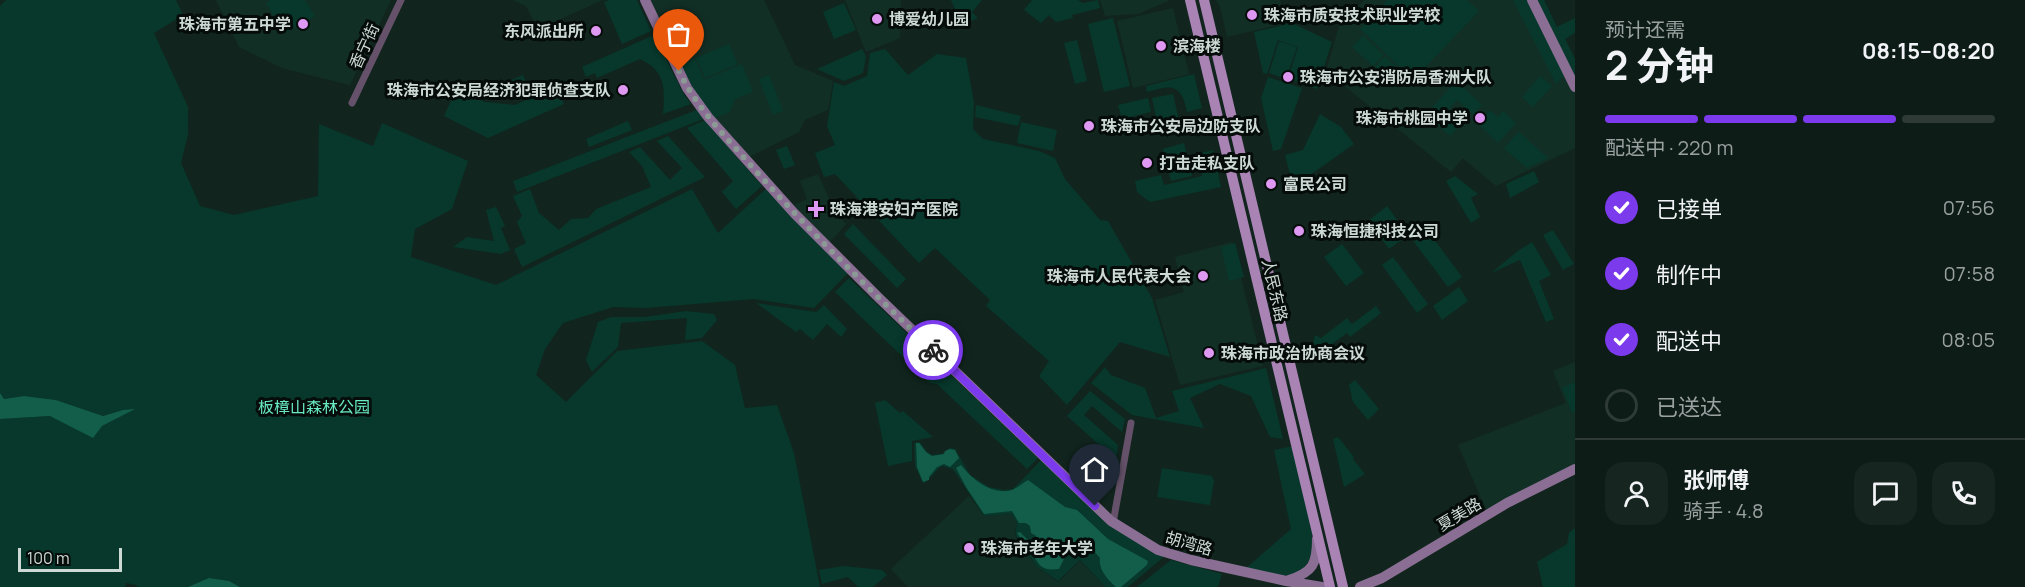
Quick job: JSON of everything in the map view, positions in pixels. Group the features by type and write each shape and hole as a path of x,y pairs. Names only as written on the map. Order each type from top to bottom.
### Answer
{"main road":[{"name":"人民东路","path":"1190,0 1330,587"},
{"name":"人民东路","path":"1204,0 1342,587"}],"street":[{"name":"香宁街","path":"352,103 401,0"},
{"name":"胡湾路","path":"645,0 687,88 708,117 794,213 893,312 1113,523 1158,550 1191,560 1322,587"},
{"path":"1532,0 1575,87"},
{"path":"1113,523 1131,423"},
{"name":"夏美路","path":"1360,587 1382,578 1507,503 1575,469"},
{"path":"1286,581 1302,576 1312,568 1316,557 1316,522"},
{"path":"1371,587 1382,578"},
{"path":"1286,581 1300,587"}],"shaded area":[{"name":"珠海市第五中学","path":"216,0 391,0 350,85 282,68 239,47"},
{"path":"512,0 603,0 538,29 526,6"},
{"path":"649,0 764,0 795,65 833,81 828,110 805,120 799,132 747,158 690,86"},
{"name":"博爱幼儿园","path":"845,0 901,0 900,38 866,52"},
{"path":"1100,0 1170,0 1138,14 1105,16"},
{"name":"珠海市质安技术职业学校","path":"1216,0 1280,0 1285,23 1227,37 1220,7"},
{"name":"珠海市桃园中学","path":"1364,0 1531,0 1575,88 1575,148 1496,186 1463,158 1451,172 1326,71 1339,26"},
{"name":"滨海楼","path":"1173,8 1189,74 1133,88 1117,21"},
{"name":"珠海港安妇产医院","path":"818,174 836,214 846,224 829,243 794,205 807,199 800,181"},
{"path":"1232,242 1263,366 1180,385 1155,300 1184,292 1175,257"},
{"path":"1575,362 1575,468 1488,514 1458,445 1566,403 1553,371"},
{"path":"0,393 4,399 24,396 56,400 103,416 135,409 102,426 93,438 50,416 0,419"},
{"path":"916,443 919,443 932,456 944,454 950,449 955,450 959,458 950,467 944,464 937,467 929,480 923,482 917,467"},
{"path":"961,465 977,481 997,491 1012,490 1028,480 1065,507 1077,510 1108,539 1148,561 1147,565 1121,587 1116,587 1107,578 1102,570 1100,558 1091,548 1078,546 1076,550 1066,555 1059,569 1042,567 1017,533 1020,532 1035,547 1038,542 1036,536 1031,533 1030,526 1026,523 1019,523 1012,511 984,514 956,468"},
{"name":"珠海市老年大学","path":"969,496 984,516 1011,514 1017,523 1014,534 1037,567 1058,582 1080,561 1106,587 908,587 891,569"},
{"path":"209,578 229,581 240,587 188,587"}],"green space":[{"name":"板樟山森林公园","path":"6,0 176,0 183,15 154,33 188,107 188,134 181,163 200,206 234,215 318,196 319,124 373,146 382,123 468,161 452,209 415,229 411,257 496,285 692,189 718,233 766,189 848,273 814,308 754,299 646,308 613,307 563,323 545,349 536,375 566,402 617,351 702,341 735,365 745,408 777,405 794,453 820,587 240,587 229,581 209,579 188,587 138,587 126,583 125,587 0,587 0,419 50,416 65,422 102,426 123,410 103,416 56,400 24,396 4,399 0,393 0,6"},
{"path":"271,0 305,0 315,16 284,34 266,3"},
{"path":"637,0 651,31 622,44 604,2"},
{"path":"951,0 982,0 972,12 978,18 962,25"},
{"path":"1032,0 1078,0 1083,3 1098,0 1100,8 1072,15 1073,18 1056,22 1049,15 1041,23 1024,10"},
{"path":"1387,0 1467,0 1479,11 1413,80 1360,29"},
{"path":"1513,0 1529,0 1566,74 1556,84"},
{"path":"1535,0 1544,0 1557,27 1575,18 1575,33 1565,39 1575,59 1575,75 1572,76"},
{"path":"844,3 856,30 834,39 823,12"},
{"path":"1113,18 1130,86 1104,92 1088,24"},
{"path":"1292,23 1332,42 1317,89 1288,79 1298,47 1278,40 1267,74 1263,73 1254,32"},
{"path":"654,35 683,93 691,104 663,114 662,82 655,69 640,59 597,78 595,73 586,77 582,67"},
{"path":"1363,35 1384,55 1373,66 1352,47"},
{"path":"1077,40 1087,81 1075,84 1064,43"},
{"path":"1279,41 1297,47 1286,79 1269,73"},
{"path":"729,44 738,64 705,78 696,58"},
{"path":"862,49 866,57 863,73 844,81 817,69"},
{"path":"885,49 908,75 937,54 966,58 974,102 973,129 983,139 1039,151 1055,158 1065,179 1100,220 1108,221 1152,298 1170,357 1120,342 1067,405 1039,376 1049,361 986,306 990,300 935,248 919,263 835,174 824,177 815,153 835,145 827,126 834,82 844,86 867,76 870,53"},
{"path":"1385,56 1406,76 1395,88 1374,68"},
{"path":"695,59 704,80 742,64 753,92 735,99 730,112 712,119 679,67"},
{"path":"1194,74 1202,108 1187,112 1182,96 1174,88 1147,92 1146,86"},
{"path":"523,75 531,94 516,101 507,82"},
{"path":"769,75 783,111 773,115 759,79"},
{"path":"1540,76 1552,86 1533,107 1522,97"},
{"path":"1268,77 1302,88 1281,149 1273,151 1261,98"},
{"path":"1456,81 1482,105 1473,114 1457,100 1448,110 1462,123 1450,136 1426,114"},
{"path":"556,86 564,104 488,138 444,116 456,90 485,102 515,105"},
{"path":"1173,94 1180,125 1159,130 1152,98"},
{"path":"1148,98 1151,112 1122,119 1118,105"},
{"path":"976,105 1021,116 1018,126 975,117"},
{"path":"699,109 706,118 517,192 513,181"},
{"path":"1490,110 1498,117 1503,111 1516,123 1498,143 1480,126 1482,123 1480,121"},
{"path":"1320,114 1341,127 1354,144 1293,187 1285,155 1303,150"},
{"path":"705,120 762,186 736,209 722,192 733,181 687,128"},
{"path":"628,121 632,130 589,147 586,139"},
{"path":"1021,122 1057,130 1053,151 1017,143"},
{"path":"1519,132 1548,158 1527,168 1504,148"},
{"path":"668,136 705,177 522,267 514,249 526,243 517,222 522,216 513,196 530,189 539,213 559,230 571,219 588,218 596,209 651,187 642,166 629,152 640,147 670,180 682,168 657,141"},
{"path":"1184,143 1192,176 1171,181 1163,149"},
{"path":"787,146 795,165 784,169 776,150"},
{"path":"1213,150 1221,187 1150,202 1137,192 1135,181 1161,175 1164,185 1202,176 1197,154"},
{"path":"1534,171 1539,182 1510,198 1506,184"},
{"path":"1455,176 1478,194 1471,198 1480,217 1471,223 1446,181"},
{"path":"1387,206 1408,235 1389,249 1368,221"},
{"path":"496,207 505,226 501,228 510,250 501,254 453,247 467,237 494,241 486,210"},
{"path":"853,224 906,279 897,288 844,234"},
{"path":"1553,230 1574,264 1563,270 1543,235"},
{"path":"1428,231 1462,277 1448,287 1414,242"},
{"path":"1532,242 1551,275 1539,281 1554,319 1546,322 1520,260 1491,273"},
{"path":"1235,243 1244,277 1229,281 1221,247"},
{"path":"1342,244 1364,273 1346,286 1324,257"},
{"path":"1393,257 1428,304 1417,313 1382,265"},
{"path":"849,278 1038,458 1027,469 937,384 930,383 835,292"},
{"path":"1459,287 1468,301 1442,320 1433,306"},
{"path":"756,303 816,312 824,305 847,329 841,337 827,324 813,340 800,329 796,332"},
{"path":"1376,306 1381,313 1350,337 1347,333 1332,344 1339,355 1308,362 1315,335 1321,338 1347,318 1352,324"},
{"path":"686,311 714,314 717,320 702,338 685,340 687,318 621,323 618,347 592,372 586,360 598,322 611,317 645,317"},
{"path":"1105,367 1111,375 1145,388 1156,418 1179,411 1172,391 1266,368 1283,439 1270,437 1251,396 1220,384 1190,398 1204,428 1132,415 1091,383"},
{"path":"1355,380 1379,409 1368,420 1353,402 1349,385"},
{"path":"1575,382 1575,412 1572,413 1562,388"},
{"path":"1090,391 1125,419 1122,432 1092,406 1084,415 1118,445 1116,460 1067,416"},
{"path":"885,400 900,413 903,411 933,437 912,441 912,461 888,466 875,403"},
{"path":"1338,437 1365,474 1344,487 1333,439"},
{"path":"920,442 932,455 942,454 950,448 955,449 970,475 989,487 1004,490 1013,489 1043,458 1110,522 1167,554 1128,587 1106,587 1080,560 1058,581 1037,567 1015,534 1017,523 1011,514 984,516 953,469 942,466 923,483 915,466 914,443"},
{"path":"1293,446 1312,522 1312,557 1300,573 1285,577 1246,568 1291,529 1274,450"},
{"path":"1162,468 1212,476 1214,481 1210,505 1157,497"},
{"path":"1575,528 1575,587 1543,587 1537,562 1567,544 1569,533"},
{"path":"1171,560 1222,574 1218,587 1137,587"},
{"path":"843,566 882,570 887,575 873,587 858,587 848,577 822,584 819,570"}],"way so far":[{"path":"679,71 687,88 708,117 794,213 933,350"}],"place":[{"name":"珠海市质安技术职业学校","path":"1252,15"},
{"name":"博爱幼儿园","path":"877,19"},
{"name":"珠海市第五中学","path":"303,24"},
{"name":"东风派出所","path":"596,31"},
{"name":"滨海楼","path":"1161,46"},
{"name":"珠海市公安消防局香洲大队","path":"1288,77"},
{"name":"珠海市公安局经济犯罪侦查支队","path":"623,90"},
{"name":"珠海市桃园中学","path":"1480,118"},
{"name":"珠海市公安局边防支队","path":"1089,126"},
{"name":"打击走私支队","path":"1147,163"},
{"name":"富民公司","path":"1271,184"},
{"name":"珠海港安妇产医院","path":"816,209"},
{"name":"珠海恒捷科技公司","path":"1299,231"},
{"name":"珠海市人民代表大会","path":"1203,276"},
{"name":"珠海市政治协商会议","path":"1209,353"},
{"name":"珠海市老年大学","path":"969,548"}],"route":[{"path":"933,350 1095,506"}]}
